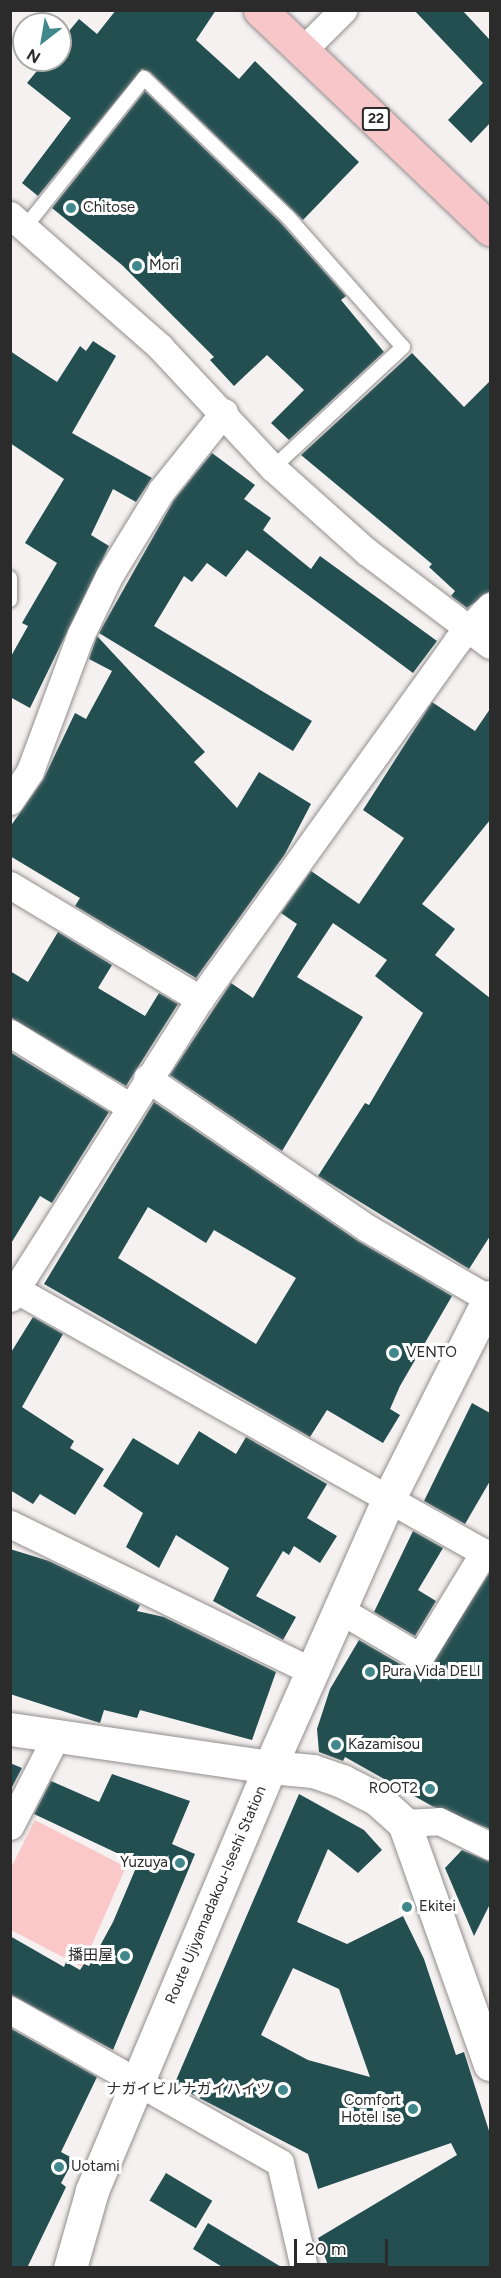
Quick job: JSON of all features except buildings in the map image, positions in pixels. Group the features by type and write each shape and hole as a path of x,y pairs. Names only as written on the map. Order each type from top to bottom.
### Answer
{"main road":[{"name":"22","path":"260,10 490,229"}],"street":[{"path":"303,50 343,10"},
{"path":"18,220 224,411 273,468 367,552 490,645"},
{"path":"10,801 30,771 81,634 109,576 161,491 224,411"},
{"path":"340,1610 420,1657 487,1554 13,1293 129,1106 200,999 469,628 490,606"},
{"path":"12,889 200,999"},
{"path":"10,1033 129,1106"},
{"path":"147,1078 367,1228 490,1298 389,1498 270,1767 313,1771 342,1781 377,1799 404,1822 490,2062"},
{"path":"10,1524 311,1671"},
{"name":"Route Ujiyamadakou-Iseshi Station","path":"10,1729 270,1767 92,2192 70,2268"},
{"path":"10,1826 57,1735"},
{"path":"404,1822 439,1821 490,1846"},
{"path":"10,2010 279,2163 304,2268"}],"lane":[{"path":"18,220 144,78 287,216 403,347 273,468"},
{"path":"10,578 10,600"}],"shaded area":[{"path":"35,1820 126,1867 82,1967 11,1930 11,1868"}],"place":[{"name":"Chitose","path":"71,208"},
{"name":"Mori","path":"137,266"},
{"name":"VENTO","path":"394,1353"},
{"name":"Pura Vida DELI","path":"370,1672"},
{"name":"Kazamisou","path":"336,1745"},
{"name":"ROOT2","path":"430,1789"},
{"name":"Yuzuya","path":"180,1863"},
{"name":"Ekitei","path":"407,1907"},
{"name":"播田屋","path":"125,1956"},
{"name":"ナガイビルナガイハイツ","path":"283,2090"},
{"name":"Comfort Hotel Ise","path":"413,2109"},
{"name":"Uotami","path":"59,2167"}]}
